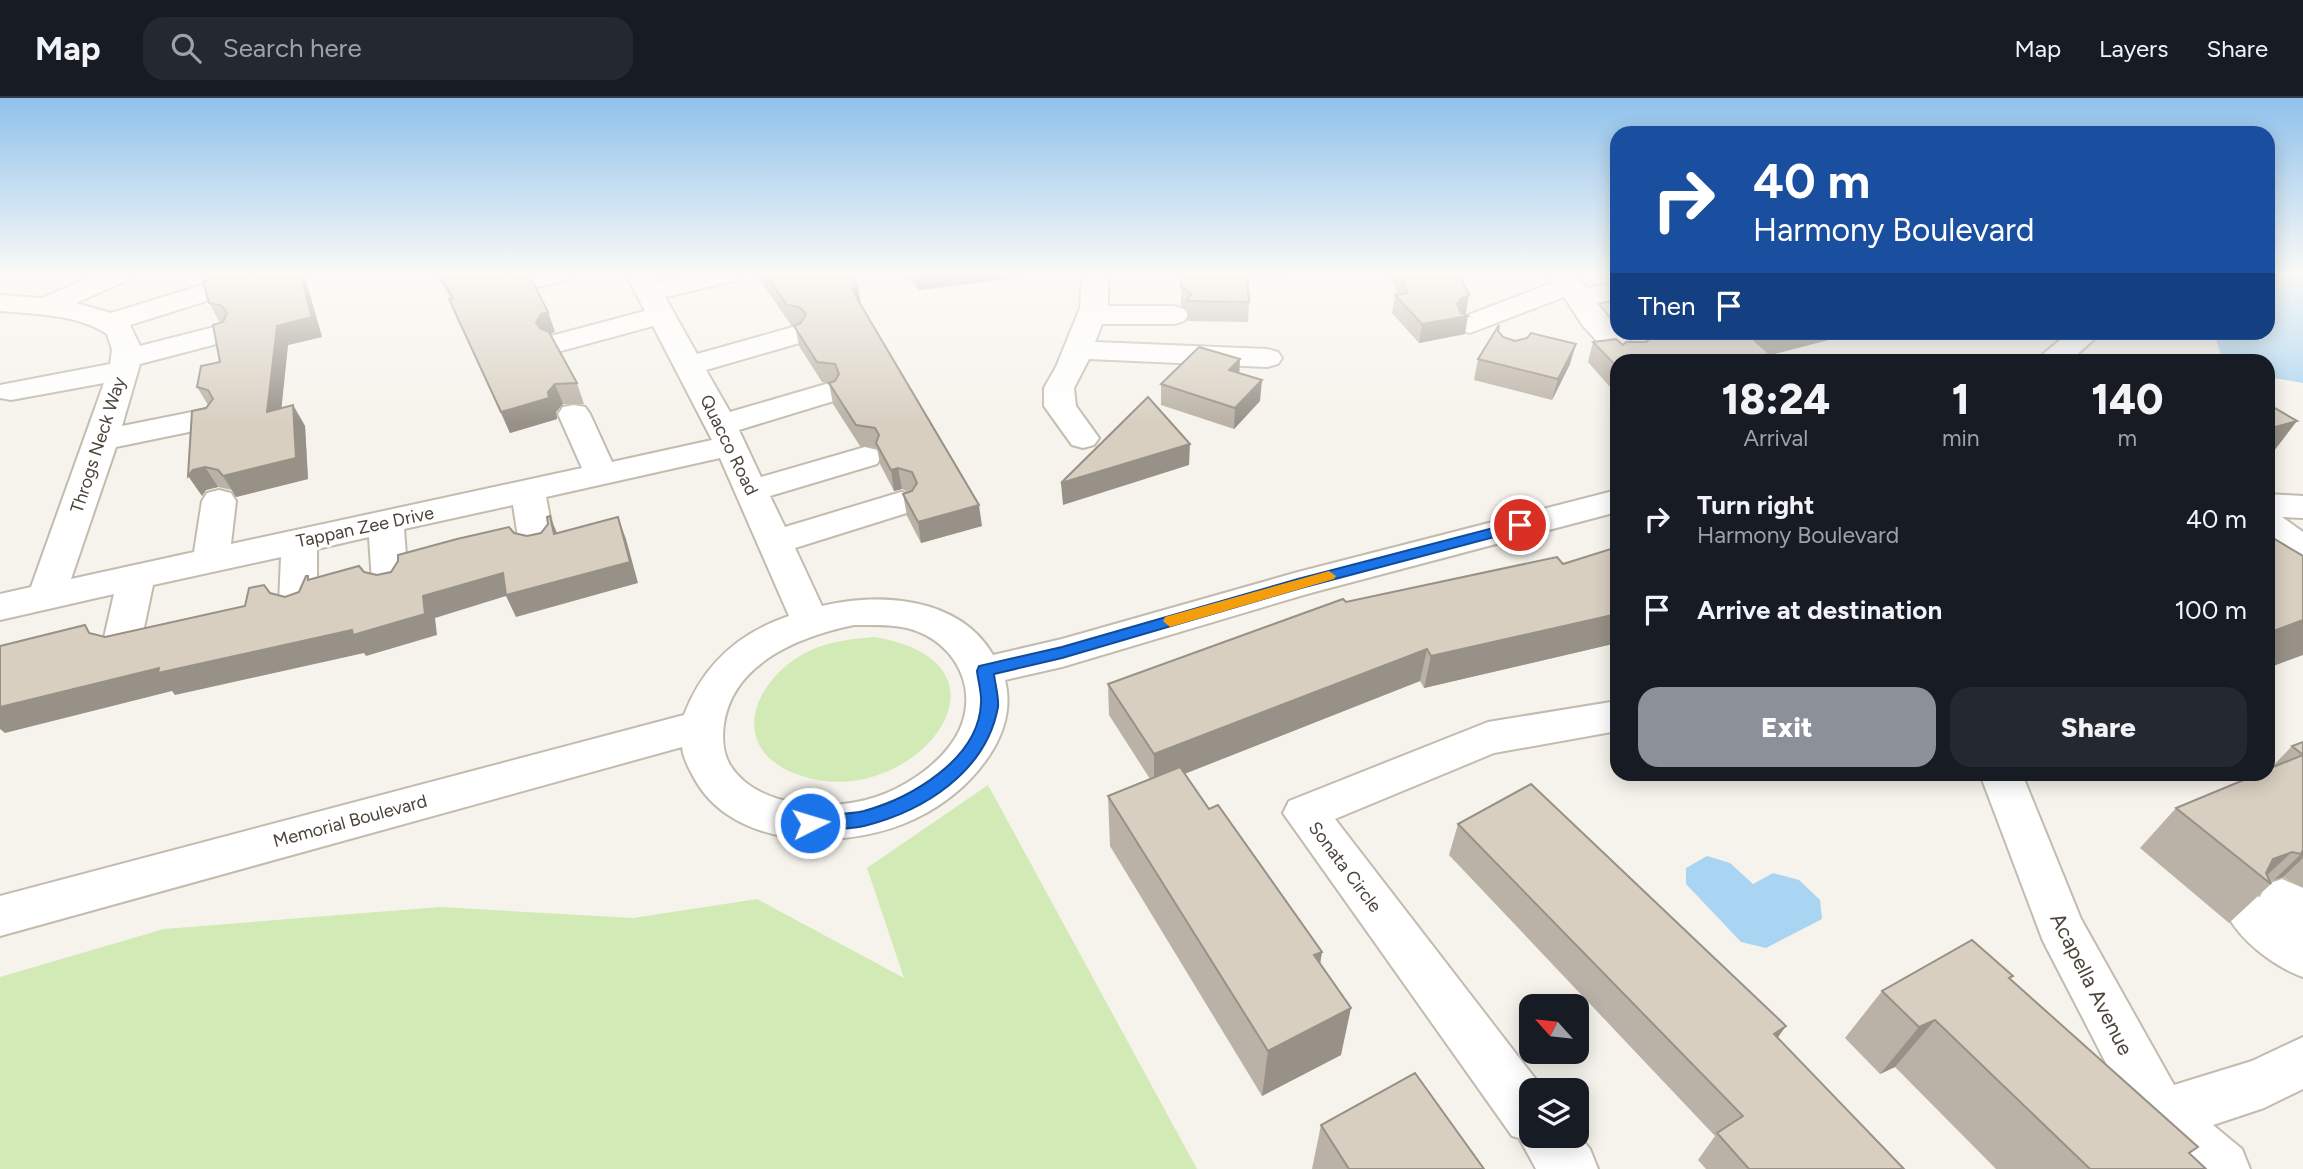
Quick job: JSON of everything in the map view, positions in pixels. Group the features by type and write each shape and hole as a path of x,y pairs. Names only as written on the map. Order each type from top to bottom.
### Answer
{"street":[{"name":"Throgs Neck Way","path":"46,598 102,440 125,365 127,350 117,328 110,324"},
{"path":"561,342 594,324"},
{"name":"Quacco Road","path":"666,324 726,435 810,621"},
{"path":"1083,438 1060,406 1059,388 1075,358 1088,324"},
{"path":"1525,327 1529,324"},
{"path":"1597,324 1610,338"},
{"path":"11,391 125,365 222,334"},
{"path":"689,365 793,336"},
{"path":"1612,340 1625,354"},
{"path":"2061,354 2078,340"},
{"path":"1075,358 1267,358"},
{"name":"Tappan Zee Drive","path":"0,607 602,475 726,435 826,393"},
{"path":"574,414 602,475"},
{"path":"102,440 207,419"},
{"path":"751,491 865,457"},
{"path":"528,491 537,544"},
{"path":"211,561 219,501"},
{"path":"774,542 901,503"},
{"path":"985,671 1062,653 1298,584 1610,503"},
{"path":"2275,505 2303,507"},
{"path":"386,522 390,582"},
{"path":"2275,528 2303,550"},
{"path":"298,603 299,542"},
{"path":"122,642 136,578"},
{"path":"853,612 875,612 896,613 935,624 966,643 985,671 990,704 979,739 953,773 912,801 862,819 810,823 762,814 725,792 704,761 701,726 712,693 737,662 770,638 810,621 853,612"},
{"name":"Sonata Circle","path":"1519,1101 1305,813 1488,738 1610,717"},
{"name":"Memorial Boulevard","path":"0,916 701,726"},
{"name":"Acapella Avenue","path":"2004,781 2060,926 2161,1115 2222,1169"},
{"path":"2279,909 2303,956"},
{"path":"2161,1115 2264,1083 2303,1061"},
{"path":"1554,1148 1570,1169"}],"green space":[{"path":"874,637 921,652 945,675 950,702 939,730 915,755 882,774 843,782 802,776 778,765 762,750 755,733 755,714 762,696 774,678 790,662 811,650 834,642"},
{"path":"988,785 1197,1169 0,1169 0,977 164,929 440,907 633,918 757,899 904,978 867,868"}],"water":[{"path":"2275,324 2303,324 2303,383 2275,378 2275,354 2221,354 2216,340 2275,340"},
{"path":"1707,856 1730,863 1753,884 1773,873 1799,880 1820,900 1822,919 1766,948 1741,942 1686,884 1686,868"}],"building":[{"path":"285,324 277,326 267,412 293,405 296,458 223,476 218,470 205,467 193,470 188,476 192,411 206,408 213,399 208,390 197,387 201,366 220,362 213,325"},
{"path":"460,324 537,324 549,332 577,383 555,384 548,392 549,398 501,412"},
{"path":"872,324 979,505 918,522 903,494 912,491 917,483 912,472 898,468 891,470 876,443 879,435 875,428 856,425 829,383 835,381 839,374 835,364 817,362 794,326"},
{"path":"1499,325 1498,331 1503,337 1515,341 1527,338 1531,333 1576,344 1558,379 1478,359"},
{"path":"1617,340 1623,345 1626,342 1759,340 1755,341 1770,354 1610,354 1610,360 1593,342"},
{"path":"1199,347 1240,359 1229,370 1262,380 1235,408 1161,384"},
{"path":"1148,397 1190,444 1061,483"},
{"path":"2275,408 2297,421 2275,427"},
{"path":"550,516 554,534 618,517 630,562 506,595 503,573 423,596 425,614 353,635 352,630 158,673 159,668 0,707 0,646 85,625 89,633 105,637 245,606 249,588 264,585 270,593 285,597 299,592 306,576 308,580 359,566 364,572 377,575 391,572 398,561 398,555 509,527 514,533 527,536 541,533 548,524 547,517"},
{"path":"2275,539 2303,556 2303,620 2275,630"},
{"path":"1610,549 1610,616 1431,656 1427,649 1154,754 1108,684 1343,599 1346,602 1557,557 1563,564"},
{"path":"2303,742 2303,755 2292,746"},
{"path":"2303,755 2303,850 2301,854 2292,852 2273,859 2266,873 2271,884 2176,808 2241,781 2275,781 2275,766"},
{"path":"1180,767 1209,809 1218,805 1322,952 1314,955 1351,1008 1268,1051 1108,796"},
{"path":"1531,784 1786,1026 1774,1034 1904,1169 1749,1169 1717,1133 1743,1116 1458,824"},
{"path":"1972,940 2013,976 2009,978 2198,1147 2189,1153 2206,1169 2090,1169 1935,1020 1919,1027 1882,991"},
{"path":"1415,1073 1484,1169 1349,1169 1321,1125"}],"slow traffic":[{"path":"1170,621 1329,576"}],"route":[{"path":"810,823 862,819 912,801 953,773 979,739 990,704 985,671 1062,653 1298,584 1520,525"}]}
